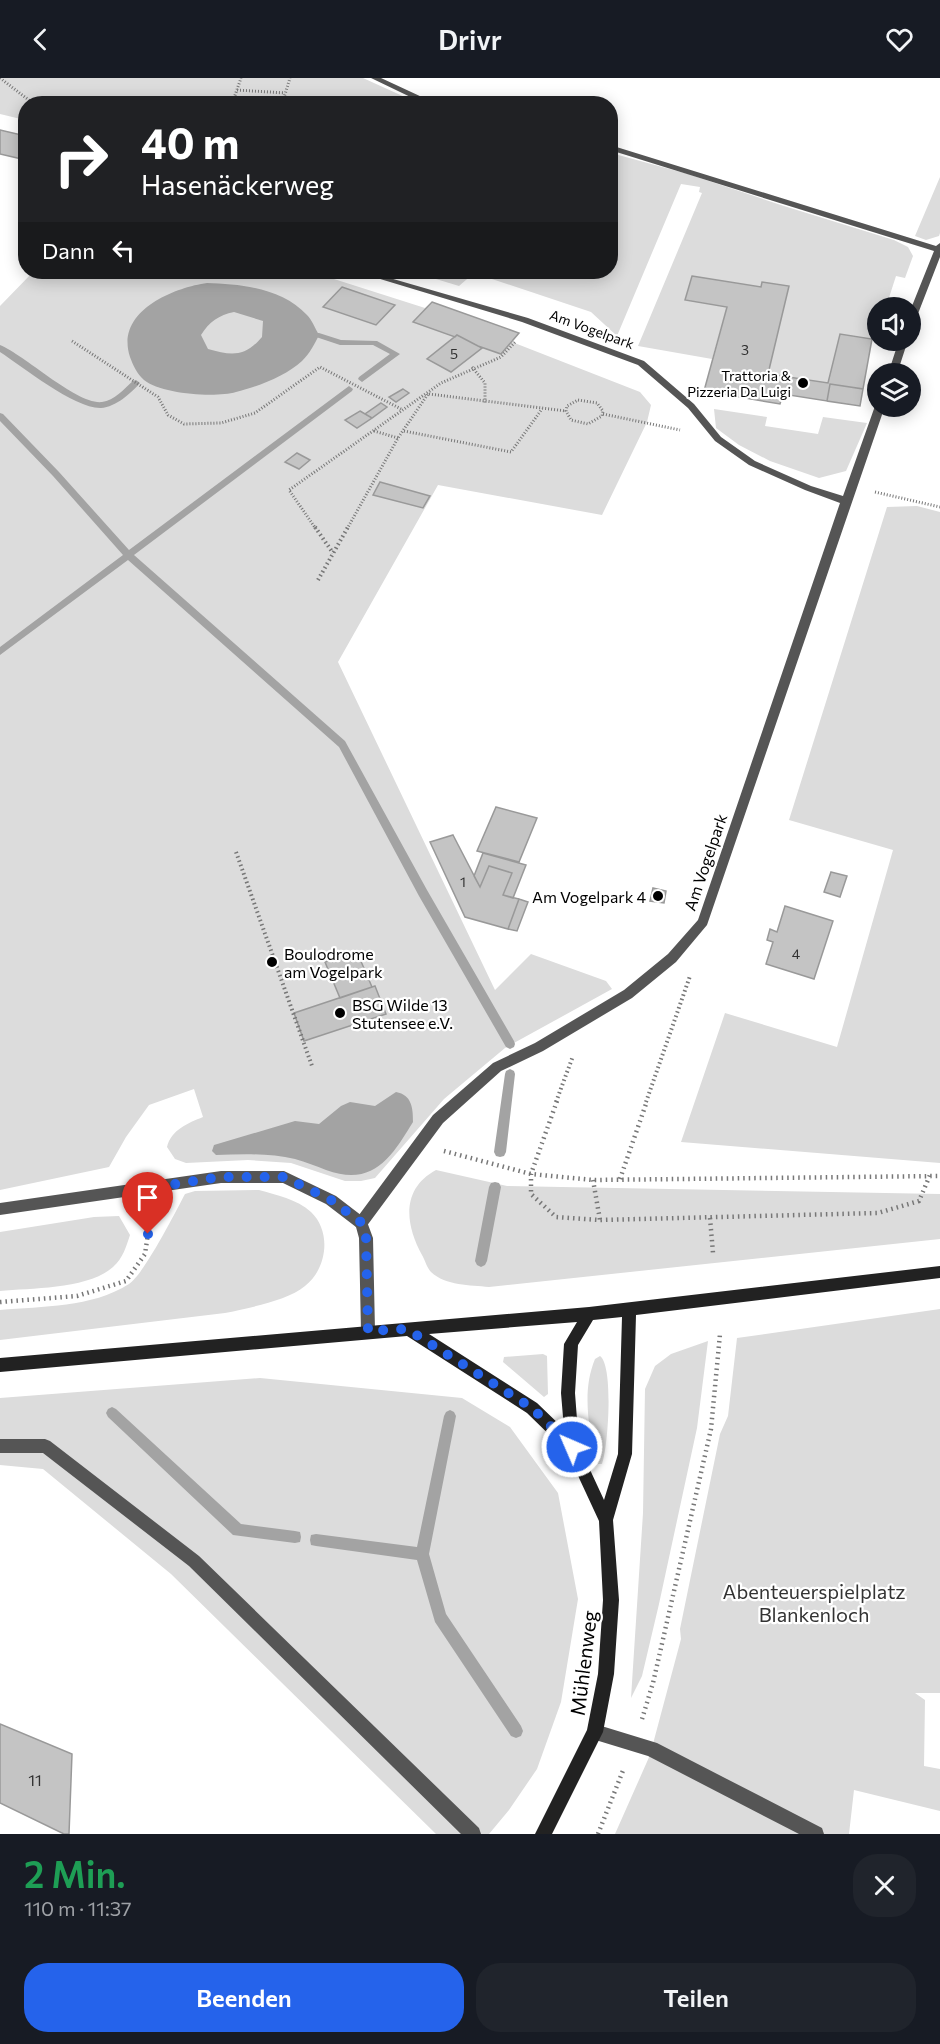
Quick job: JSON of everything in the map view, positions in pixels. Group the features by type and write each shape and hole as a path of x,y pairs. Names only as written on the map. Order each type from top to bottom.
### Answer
{"main road":[{"path":"0,1365 368,1331 588,1314 940,1272"},
{"path":"606,1520 624,1454 629,1308"},
{"path":"588,1314 571,1344 568,1393 572,1447 606,1520"},
{"path":"407,1329 532,1408 572,1447"},
{"name":"Mühlenweg","path":"543,1834 595,1732 606,1674 611,1600 606,1520"}],"street":[{"path":"375,78 415,96"},
{"path":"618,149 939,247 920,297"},
{"name":"Am Vogelpark","path":"385,279 525,320 641,363 691,405 718,439 752,463 808,488 846,501"},
{"name":"Am Vogelpark","path":"362,1223 438,1119 497,1067 586,1021 628,994 672,958 703,922 876,417"},
{"path":"0,1209 221,1177 284,1177 331,1200 362,1223 366,1238 368,1331"},
{"path":"0,1446 45,1446 194,1561 473,1834"},
{"path":"595,1732 651,1749 816,1834"}],"path":[{"path":"0,78 24,96"},
{"path":"235,96 241,78"},
{"path":"284,96 290,78"},
{"path":"237,90 285,93"},
{"path":"72,340 158,397 168,415 184,424 221,423 255,413 320,367 401,409"},
{"path":"318,580 398,438 429,394 441,383 472,367 501,357 514,343"},
{"path":"472,367 485,383 485,402"},
{"path":"333,553 289,490 374,431 401,409 429,394 566,411"},
{"path":"566,411 572,402 584,399 597,403 603,414"},
{"path":"404,431 511,452 542,409"},
{"path":"566,411 571,420 585,424 598,420 603,414"},
{"path":"603,414 647,422"},
{"path":"374,431 398,438"},
{"path":"851,486 940,507"},
{"path":"236,852 312,1066"},
{"path":"620,1179 689,981 695,931"},
{"path":"586,1021 531,1174 531,1194 556,1217 600,1220 878,1213 919,1201 930,1175"},
{"path":"418,1144 531,1174 593,1180 940,1176"},
{"path":"593,1180 600,1220"},
{"path":"0,1302 77,1296 126,1281 145,1254 152,1215 150,1188"},
{"path":"710,1218 713,1253"},
{"path":"597,1834 634,1743 653,1683 711,1429 720,1334"}],"green space":[{"path":"0,78 363,78 403,96 18,96 18,118 0,114"},
{"path":"618,155 688,174 894,240 908,247 913,256 905,278 896,276 889,297 867,297 867,338 840,334 828,383 768,374 788,286 762,282 761,287 692,276 685,300 727,307 712,359 638,346 702,193 699,192 700,187 681,184 617,336 591,312 492,279 618,279"},
{"path":"940,177 940,233 939,236 926,240 915,236"},
{"path":"26,279 334,279 425,308 432,302 519,333 512,342 640,392 651,405 647,422 602,515 438,485 338,662 495,990 531,954 606,981 612,989 505,1048 444,1099 375,1178 345,1181 291,1163 248,1160 186,1163 175,1159 167,1147 172,1136 186,1125 203,1117 194,1089 149,1105 126,1137 109,1167 0,1190 0,306"},
{"path":"436,279 467,279 459,286"},
{"path":"714,409 767,417 765,426 818,434 823,417 867,423 846,471 819,478 770,461 739,445 716,428"},
{"path":"917,506 940,512 940,1163 681,1142 725,1013 837,1047 893,850 789,820 887,507"},
{"path":"436,1170 507,1186 940,1194 940,1239 489,1287 466,1285 444,1280 431,1272 412,1231 410,1208 412,1197 425,1178"},
{"path":"259,1190 299,1204 311,1212 318,1220 322,1230 324,1250 318,1270 305,1286 297,1291 267,1303 225,1313 0,1340 0,1310 83,1302 99,1298 129,1284 151,1256 185,1194 195,1191"},
{"path":"119,1216 130,1235 119,1260 103,1274 90,1280 60,1286 0,1291 0,1232 94,1217"},
{"name":"Abenteuerspielplatz Blankenloch","path":"940,1309 940,1693 915,1693 925,1700 924,1766 940,1769 940,1811 854,1790 849,1834 615,1834 650,1755 681,1639 680,1629 720,1434 728,1416 737,1338"},
{"path":"708,1341 697,1428 642,1676 631,1698 643,1513 645,1389 655,1366 671,1354"},
{"path":"543,1354 547,1356 548,1394 544,1397 503,1362 504,1357"},
{"path":"600,1356 607,1375 608,1426 602,1464 595,1464 589,1424 588,1385 595,1359"},
{"path":"260,1378 462,1398 510,1427 558,1493 578,1599 561,1702 537,1769 509,1810 489,1834 436,1834 171,1574 43,1469 0,1465 0,1398"}],"shaded area":[{"path":"207,283 247,286 273,293 297,306 307,315 319,335 314,346 302,361 271,380 244,390 227,394 202,395 175,392 152,385 139,375 130,357 128,341 131,327 150,305 178,290","holes":["234,312 263,321 262,337 256,344 238,353 231,354 208,349 201,335 215,320"]},
{"path":"396,1092 408,1099 412,1107 413,1122 388,1157 368,1172 356,1175 342,1174 285,1157 256,1154 216,1155 212,1151 214,1145 295,1121 319,1124 341,1106 350,1102 375,1106"}],"building":[{"path":"0,130 18,134 18,158 0,154"},
{"path":"692,276 761,287 762,282 789,286 768,374 828,383 840,334 867,338 867,351 870,351 863,389 830,384 827,401 783,394 780,404 704,391 727,307 685,300"},
{"path":"342,287 395,305 376,325 323,307"},
{"path":"432,302 519,333 501,354 457,335 455,337 413,322"},
{"path":"457,335 482,348 451,372 427,359"},
{"path":"830,384 863,389 860,406 827,401"},
{"path":"403,389 409,393 396,402 389,397"},
{"path":"381,403 387,407 372,418 365,414"},
{"path":"360,411 372,418 357,428 345,420"},
{"path":"297,453 310,460 299,469 285,462"},
{"path":"380,482 430,496 423,508 373,495"},
{"path":"496,807 537,818 519,862 477,851"},
{"path":"453,835 480,887 489,866 512,873 503,895 519,899 508,929 465,917 430,842"},
{"path":"483,853 526,865 513,898 503,895 512,873 489,866 480,887 474,876"},
{"path":"831,872 847,876 840,897 824,892"},
{"name":"Am Vogelpark 4","path":"653,888 666,891 664,903 650,901"},
{"path":"519,899 528,902 517,931 508,929"},
{"path":"785,906 833,921 814,979 766,964 773,942 767,940 770,929 777,932"},
{"path":"357,952 372,987 340,998 325,962"},
{"name":"BSG Wilde 13 Stutensee e.V.","path":"375,986 386,1014 304,1041 294,1013"},
{"path":"0,1724 72,1754 69,1834 64,1834 0,1803"}],"waterway":[{"path":"319,335 340,342 374,343 396,354 362,379"},
{"path":"0,348 50,382 91,403 101,405 111,402 136,383"},
{"path":"128,555 349,389"},
{"path":"0,416 56,474 128,555"},
{"path":"0,652 128,555"},
{"path":"128,555 342,744 423,893 510,1044"},
{"path":"500,1152 510,1074"},
{"path":"481,1261 495,1187"},
{"path":"112,1413 238,1530 295,1537"},
{"path":"422,1554 450,1416"},
{"path":"316,1540 422,1554"},
{"path":"422,1554 440,1617 516,1731"}],"place":[{"name":"Trattoria & Pizzeria Da Luigi","path":"803,383"},
{"name":"Am Vogelpark 4","path":"658,896"},
{"name":"Boulodrome am Vogelpark","path":"272,962"},
{"name":"BSG Wilde 13 Stutensee e.V.","path":"340,1013"}],"route":[{"path":"148,1234 152,1215 150,1188 221,1177 284,1177 331,1200 362,1223 366,1238 368,1331 407,1329 532,1408 572,1447"}]}
